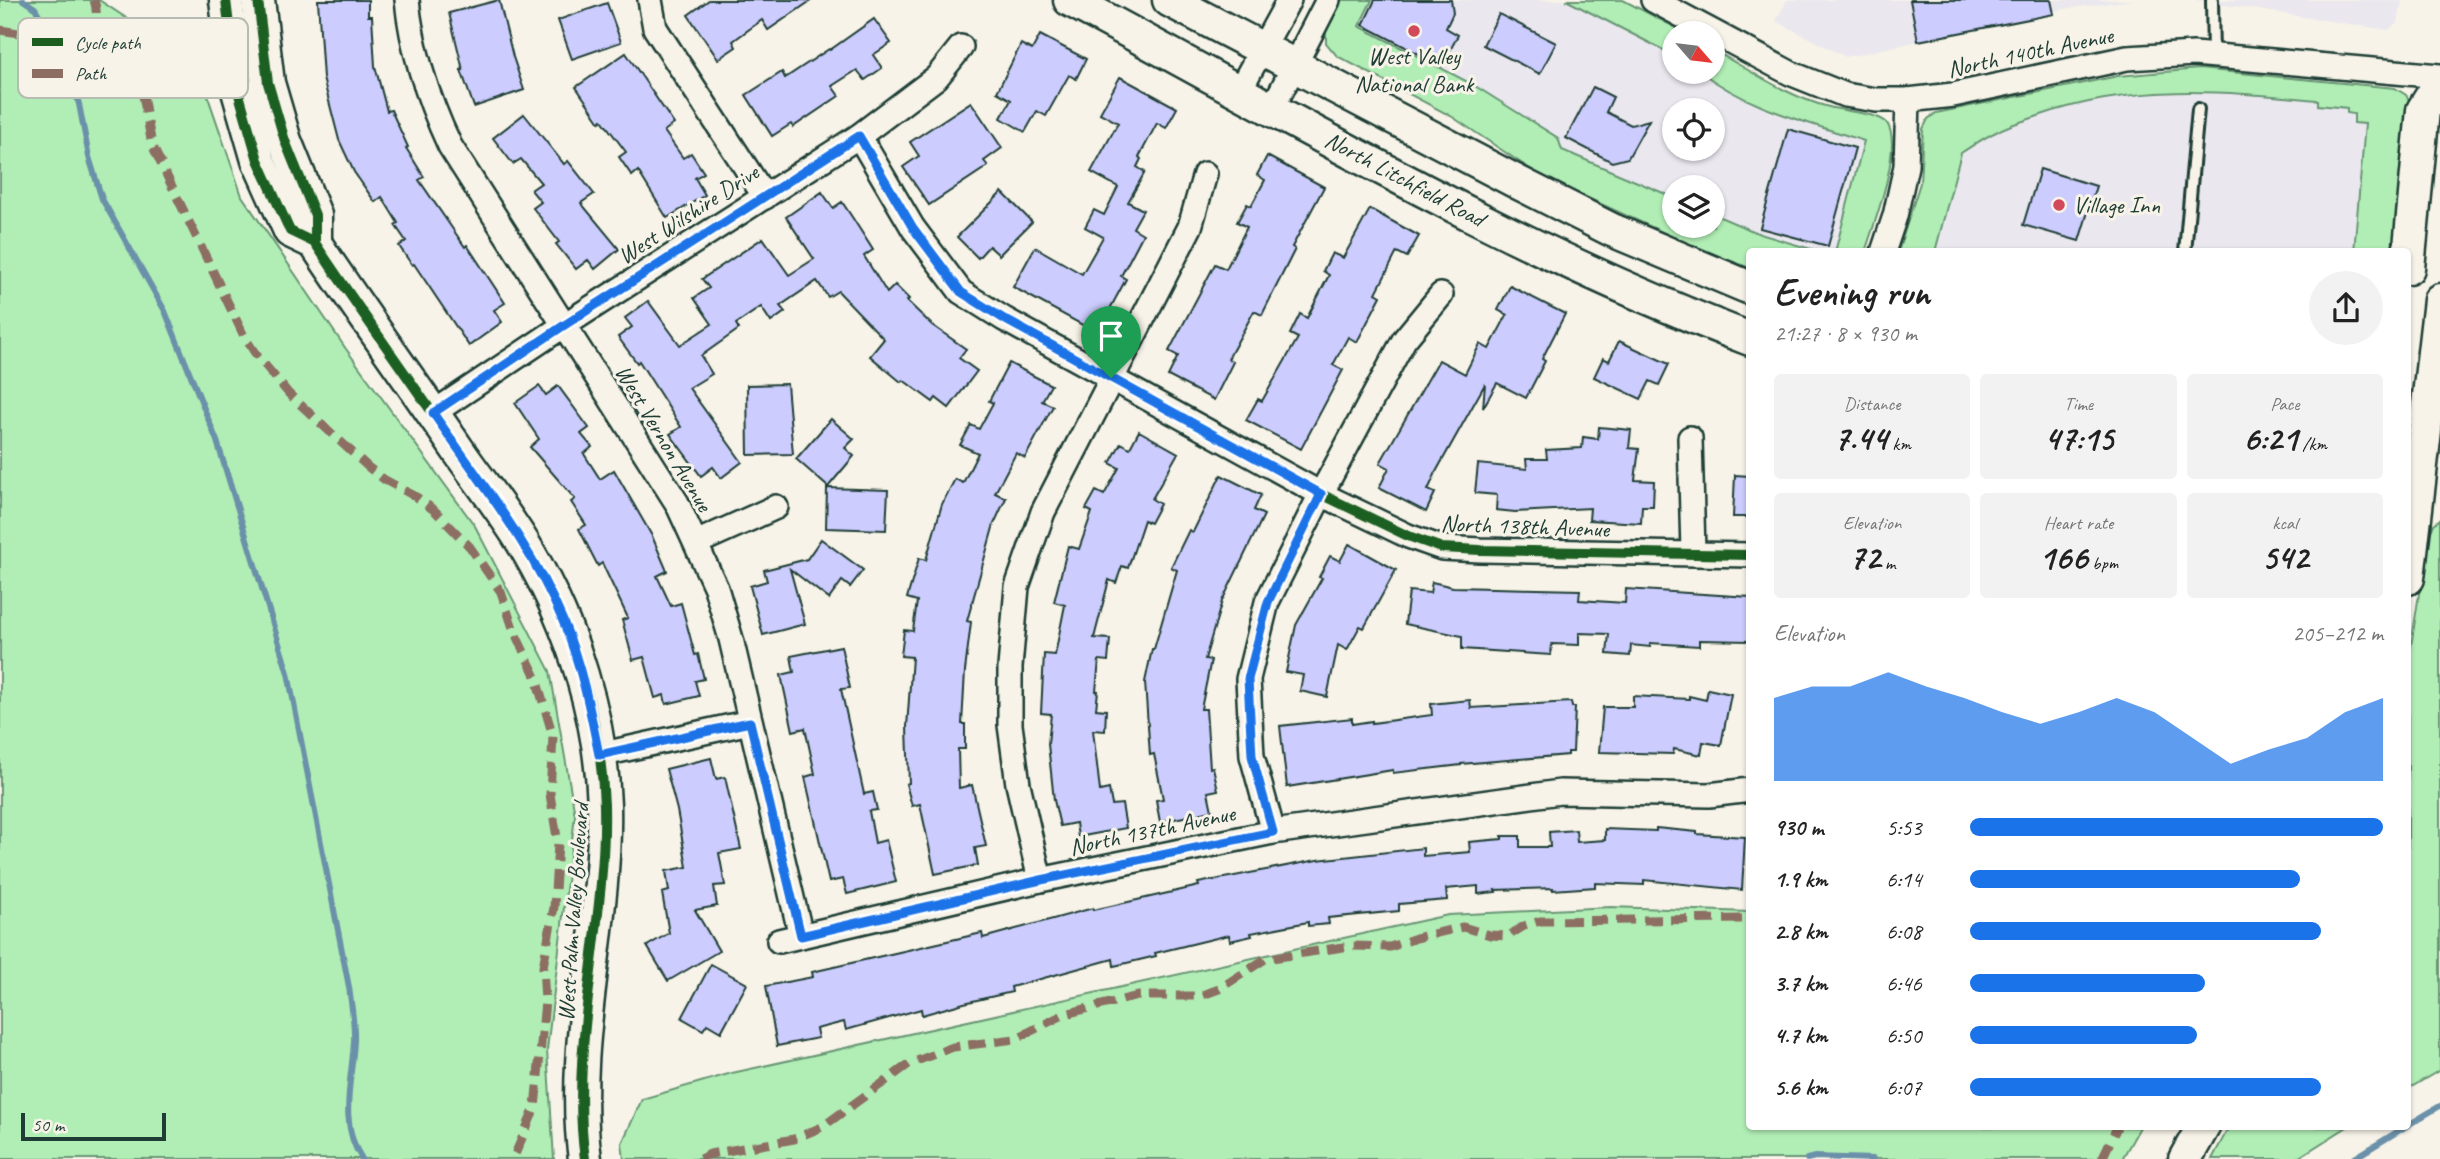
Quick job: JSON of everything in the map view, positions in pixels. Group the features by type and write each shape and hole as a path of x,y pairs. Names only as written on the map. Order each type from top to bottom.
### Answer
{"main road":[{"name":"West Palm Valley Boulevard","path":"226,0 228,18"},
{"path":"258,0 268,83 285,141 315,215 315,243"},
{"name":"North Litchfield Road","path":"1070,0 1459,209 1650,298 1746,337"},
{"name":"North Litchfield Road","path":"1169,0 1612,230 1746,286"},
{"path":"2410,248 2423,110 2440,83"},
{"name":"West Palm Valley Boulevard","path":"240,98 258,160 290,231 315,243 529,552 553,599 579,664 599,755 604,803 604,846 581,1098 584,1159"},
{"path":"2411,560 2422,493 2424,447 2440,300"},
{"path":"2185,1159 2201,1130"}],"street":[{"name":"West Vernon Avenue","path":"407,0 411,38 418,63 434,111 450,146 677,503 716,588 750,722 790,939"},
{"path":"650,0 655,28 765,197"},
{"path":"1239,92 1289,0"},
{"path":"1272,109 1328,0"},
{"name":"North 140th Avenue","path":"1653,0 1790,73 1855,97 1876,100 1953,95 2127,58 2194,54 2440,76"},
{"name":"West Wilshire Drive","path":"433,413 859,136 937,77 961,47"},
{"path":"1884,248 1895,216 1906,166 1908,100"},
{"name":"North 138th Avenue","path":"859,136 913,228 961,292 1004,319 1321,494 1408,536 1442,548 1746,555"},
{"path":"1041,880 1018,784 1010,725 1010,667 1017,587 1043,512 1190,227 1205,173"},
{"path":"1273,832 1252,756 1248,679 1268,602 1321,494 1404,340 1441,295"},
{"path":"1690,438 1693,552"},
{"path":"696,543 776,507"},
{"path":"599,755 750,722"},
{"name":"North 137th Avenue","path":"790,939 1041,880 1273,832 1560,792 1709,795 1746,790"}],"lane":[{"path":"2212,0 2213,56"},
{"path":"2185,248 2198,109"}],"shaded area":[{"path":"1372,0 1566,0 1662,49 1662,84 1720,84 1771,112 1864,141 1836,248 1807,248 1760,234 1725,219 1725,175 1662,175 1662,192 1562,150 1557,138 1472,84 1359,26"},
{"path":"1787,0 2135,0 2063,9 1846,57 1776,21"},
{"path":"2195,0 2402,0 2398,23 2388,30"},
{"path":"2169,91 2216,91 2318,100 2318,105 2347,108 2365,124 2354,248 1936,248 1961,152 1999,130 2069,105 2116,96"}],"green space":[{"path":"0,0 99,0 126,18 18,18 18,98 208,98 242,196 346,349 475,526 550,671 575,815 547,1050 554,1159 0,1159"},
{"path":"1341,0 1372,0 1359,26 1472,84 1558,138 1562,150 1662,192 1662,232 1542,177 1451,116 1337,56 1326,43 1326,30"},
{"path":"1566,0 1623,0 1663,21 1662,49"},
{"path":"1726,57 1799,97 1829,107 1875,116 1886,122 1891,133 1890,166 1866,248 1836,248 1864,141 1759,105 1719,85 1726,84"},
{"path":"2199,69 2395,88 2406,95 2411,103 2397,248 2354,248 2365,124 2354,123 2354,114 2347,113 2347,108 2318,105 2318,100 2176,92 2108,98 2073,105 2013,124 1984,138 1961,153 1936,248 1899,248 1920,183 1923,129 1928,119 1936,113 2118,76"},
{"path":"1725,219 1760,234 1807,248 1746,248 1746,267 1675,238 1725,238"},
{"path":"2440,519 2440,1070 2411,1087 2411,646 2427,541 2434,524"},
{"path":"1611,907 1746,912 1746,1130 2138,1130 2122,1159 624,1159 622,1143 642,1099 732,1073 1448,915"},
{"path":"2227,1130 2342,1130 2296,1159 2212,1159"}],"building":[{"path":"318,0 368,0 368,16 372,16 375,66 387,111 391,110 408,147 406,148 424,177 419,180 505,303 494,310 502,322 469,346 399,246 406,241 382,197 375,202 354,172 339,140 323,78"},
{"path":"499,0 524,90 474,107 461,70 449,13"},
{"path":"709,0 812,0 768,30 762,20 733,41 736,47 718,59 688,15"},
{"name":"West Valley National Bank","path":"1375,0 1451,0 1453,13 1446,28 1458,35 1442,66 1363,25"},
{"path":"1910,0 2051,0 2054,14 1918,41"},
{"path":"607,3 621,42 572,59 558,20"},
{"path":"1499,14 1556,43 1540,74 1483,45"},
{"path":"874,19 891,43 873,55 882,68 865,80 857,70 832,86 839,96 793,127 791,124 772,136 746,95 782,72 785,78"},
{"path":"1040,35 1086,59 1076,79 1069,75 1046,116 1037,111 1025,132 1001,118 1011,100 997,92 1021,44 1032,50"},
{"path":"626,53 674,124 664,131 683,158 691,153 704,173 695,178 705,195 667,218 638,171 632,176 619,157 626,152 602,120 600,122 576,87"},
{"path":"1120,77 1177,108 1166,128 1157,123 1139,157 1141,159 1137,167 1145,172 1128,202 1143,210 1133,228 1143,234 1121,276 1126,279 1097,333 1013,287 1035,247 1082,274 1103,237 1085,227 1094,210 1104,215 1118,187 1091,172 1118,123 1100,113"},
{"path":"1593,87 1613,97 1606,112 1631,125 1649,120 1628,158 1612,162 1566,138"},
{"path":"971,102 1002,148 984,161 988,166 929,205 903,167 919,156 910,142"},
{"path":"524,114 564,164 568,161 594,194 581,203 619,249 595,269 588,260 576,269 556,244 559,242 533,208 541,202 531,190 541,183 521,159 513,164 493,138"},
{"path":"1788,129 1855,148 1828,246 1760,228"},
{"path":"1267,156 1324,187 1292,247 1295,249 1262,315 1254,311 1228,359 1233,362 1214,400 1168,376 1178,356 1169,351 1215,264 1226,269 1247,227 1237,222 1247,204 1251,206 1265,180 1257,175"},
{"name":"Village Inn","path":"2040,169 2096,186 2079,241 2023,225"},
{"path":"822,192 833,208 842,202 852,217 873,250 864,256 887,293 895,285 932,325 966,349 959,358 977,371 949,408 936,398 933,402 903,380 901,382 870,356 884,339 838,291 828,297 817,281 780,306 785,312 771,322 761,307 736,324 739,329 701,356 712,374 689,388 742,462 721,478 713,467 701,476 670,434 681,427 639,361 637,363 618,337 632,327 625,318 648,301 680,345 712,324 694,298 709,288 702,279 763,238 789,275 814,259 786,217"},
{"path":"1002,192 1032,222 999,255 989,246 978,258 957,237"},
{"path":"1370,209 1419,236 1407,257 1397,252 1376,293 1381,296 1357,342 1348,337 1333,365 1343,370 1301,449 1246,420 1258,399 1262,401 1298,338 1290,334 1300,314 1307,318 1329,275 1323,271 1332,253 1343,258"},
{"path":"1510,286 1565,314 1526,398 1497,383 1483,408 1485,384 1437,470 1428,490 1435,493 1426,512 1379,488 1389,468 1380,463 1439,360 1465,374 1480,344 1489,349 1507,315 1498,310"},
{"path":"1619,341 1669,364 1659,385 1650,381 1641,399 1594,377 1603,358 1609,361"},
{"path":"1009,363 1051,385 1042,401 1053,406 1025,458 1016,453 995,493 1006,498 994,524 967,621 971,622 962,724 965,724 965,749 958,749 959,788 972,785 986,846 975,848 978,865 935,874 920,804 912,806 906,784 909,783 907,727 912,657 901,656 904,630 913,631 917,601 907,598 919,558 926,560 942,504 955,479 963,483 978,453 960,445 971,425 979,429 993,403 989,401"},
{"path":"787,384 793,454 748,455 747,385"},
{"path":"539,386 546,395 558,386 589,428 581,434 592,447 584,454 600,479 614,470 652,536 667,571 657,576 671,606 681,603 695,655 698,654 704,679 695,681 699,696 666,704 664,695 655,698 644,657 633,660 622,620 628,618 602,563 598,566 579,529 586,525 571,502 575,499 530,447 539,439 515,403"},
{"path":"831,419 854,439 845,448 854,456 828,487 796,459"},
{"path":"1599,427 1631,430 1629,448 1639,449 1635,480 1654,481 1653,506 1642,506 1641,523 1589,520 1590,508 1515,512 1496,510 1497,495 1475,493 1478,464 1527,469 1526,459 1547,459 1546,450 1582,448 1583,437 1598,439"},
{"path":"1139,431 1178,453 1152,499 1160,504 1150,523 1144,520 1128,568 1122,566 1116,583 1109,580 1094,638 1110,639 1108,661 1099,660 1096,691 1096,709 1106,710 1105,731 1093,730 1100,791 1109,789 1112,805 1122,804 1126,828 1078,837 1076,823 1060,826 1054,800 1048,744 1051,714 1041,713 1044,654 1055,655 1065,605 1054,602 1068,546 1079,549 1092,512 1086,509 1096,491 1104,495 1119,468 1110,463 1121,443 1130,448"},
{"path":"1221,475 1261,495 1254,510 1264,515 1222,601 1205,659 1211,660 1201,709 1206,709 1210,768 1213,767 1218,790 1208,792 1212,811 1160,822 1156,800 1163,799 1154,754 1150,755 1145,682 1152,649 1177,570 1171,567 1189,530 1193,532"},
{"path":"1735,475 1746,476 1746,517 1733,517"},
{"path":"827,488 888,490 886,530 826,528"},
{"path":"821,539 863,570 850,587 842,581 829,599 790,569 805,624 763,635 750,586 767,581 764,570 807,559"},
{"path":"1349,544 1396,570 1364,628 1360,626 1347,650 1338,645 1327,697 1300,691 1303,675 1286,672 1296,625 1322,578 1319,577 1330,556 1340,561"},
{"path":"1432,582 1453,587 1580,590 1579,600 1625,603 1626,589 1746,597 1746,641 1699,640 1699,646 1650,643 1650,647 1631,645 1630,656 1607,654 1609,634 1579,633 1579,645 1552,644 1551,655 1462,649 1462,636 1405,624 1409,591 1430,593"},
{"path":"841,646 850,688 841,689 864,794 873,792 877,810 869,811 875,843 886,840 896,882 847,894 843,879 829,882 805,777 815,774 805,728 793,731 781,675 794,672 791,656"},
{"path":"1708,689 1731,694 1721,745 1703,742 1701,755 1674,749 1673,754 1599,752 1603,707 1633,707 1633,696 1689,699 1689,696 1706,700"},
{"path":"1470,700 1471,708 1571,702 1572,707 1575,707 1573,752 1568,752 1568,755 1393,773 1393,770 1287,787 1280,726 1352,718 1352,724 1372,723 1432,715 1431,704"},
{"path":"711,758 716,779 725,777 741,849 719,853 725,885 714,886 717,906 695,910 719,951 668,981 647,946 669,933 662,893 669,891 666,871 687,867 677,810 666,769"},
{"path":"1656,828 1745,837 1742,890 1644,880 1644,885 1595,883 1595,887 1495,890 1496,892 1478,894 1478,886 1446,889 1447,900 1399,904 1399,911 1328,918 1329,924 1308,926 1308,922 1251,933 1252,936 1230,941 1229,935 1114,966 1113,959 1011,987 1012,992 922,1015 921,1009 846,1030 844,1022 816,1029 818,1038 777,1046 766,986 813,977 812,972 982,933 983,938 1093,908 1199,886 1198,883 1317,860 1423,848 1423,856 1470,852 1469,842 1502,839 1502,836 1520,836 1520,847 1550,847 1549,832 1576,830 1577,842 1605,840 1605,829 1656,831"},
{"path":"711,964 747,984 721,1032 707,1024 703,1030 682,1018"}],"waterway":[{"path":"23,0 35,8 41,18"},
{"path":"77,98 89,157 102,199 165,311 217,441 288,673 349,987 354,1034 348,1116 350,1131 362,1159"},
{"path":"2411,1123 2440,1106"},
{"path":"2353,1159 2400,1130"},
{"path":"1807,1159 1873,1159"}],"marked path":[{"path":"94,0 96,18"},
{"path":"0,30 18,33"},
{"path":"143,98 152,145 244,336 255,353 289,394 368,467 435,511 470,547 501,592 514,631 535,675 553,736 550,794 558,844 554,907 543,967 545,1001 535,1108 513,1159"},
{"path":"700,1159 710,1154 794,1139 822,1127 909,1064 953,1047 1015,1039 1065,1014 1138,996 1200,996 1219,989 1265,959 1350,946 1390,947 1463,927 1490,935 1508,936 1524,926 1540,921 1746,919"},
{"path":"2102,1159 2116,1130"}],"cycle path":[{"path":"226,0 228,18"},
{"path":"258,0 268,83 285,141 315,215 315,243"},
{"path":"240,98 258,160 290,231 315,243 513,527 545,582 582,674 597,739 604,805 600,893 582,1071 581,1116 585,1159"},
{"path":"859,136 913,228 961,292 1004,319 1321,494 1408,536 1442,548 1746,555"}],"place":[{"name":"West Valley National Bank","path":"1414,31"},
{"name":"Village Inn","path":"2059,205"}],"route":[{"path":"859,136 913,228 961,292 1111,378 1321,494 1268,602 1248,679 1252,756 1273,832 1041,880 801,936 750,722 599,755 579,664 563,620 529,552 433,413 859,136"}]}
